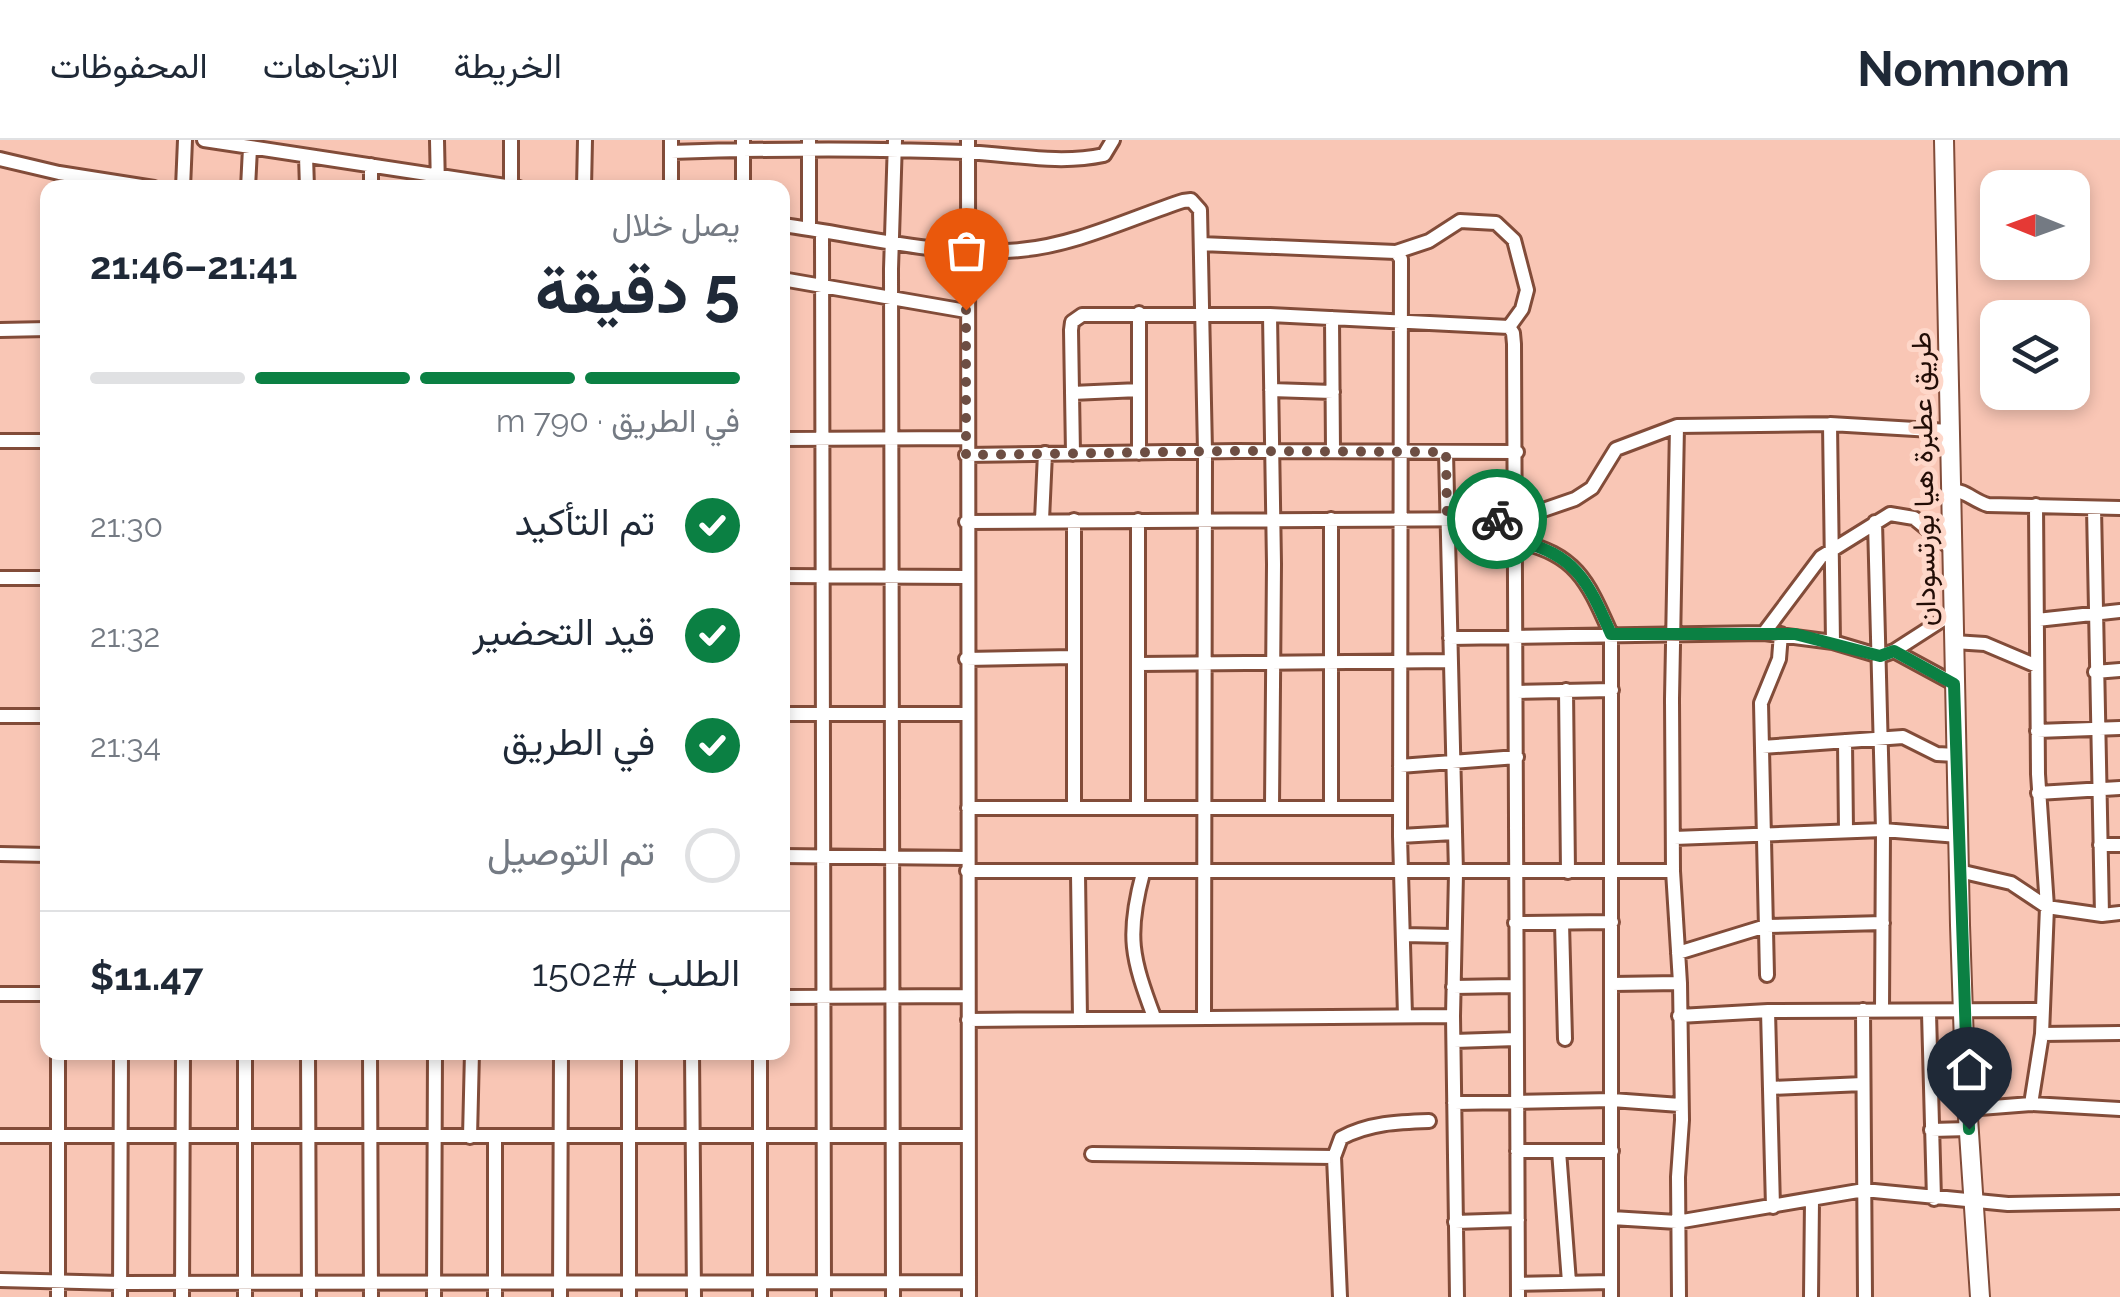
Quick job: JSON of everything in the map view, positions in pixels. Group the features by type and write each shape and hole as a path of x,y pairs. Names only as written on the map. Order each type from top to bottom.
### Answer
{"highway":[{"name":"طريق عطبرة هيا بورتسودان","path":"1944,140 1963,1010 1980,1297"}],"street":[{"path":"182,180 185,140"},
{"path":"204,140 372,165 434,180"},
{"path":"437,140 438,180"},
{"path":"505,180 511,140"},
{"path":"584,140 584,180"},
{"path":"671,180 671,146 968,146 1042,159 1084,159 1104,155 1113,140"},
{"path":"743,145 743,180"},
{"path":"809,146 824,285 824,1297"},
{"path":"893,1297 891,296 895,146"},
{"path":"968,146 968,1297"},
{"path":"248,180 250,148"},
{"path":"306,156 307,180"},
{"path":"0,160 58,180"},
{"path":"371,180 372,165"},
{"path":"790,226 967,253 1022,250 1069,241 1191,200 1200,210 1205,452 1204,1016"},
{"path":"1201,244 1396,252 1429,241 1460,221 1496,223 1514,240 1527,290 1522,309 1509,327"},
{"path":"1396,252 1401,259 1400,872 1405,1016"},
{"path":"790,279 966,310"},
{"path":"1139,314 1139,453"},
{"path":"1074,454 1072,322 1082,315 1270,315 1509,327 1513,332 1517,519 1514,986 1518,1290 1569,1282 1611,1282"},
{"path":"1270,315 1272,807"},
{"path":"1332,318 1333,452"},
{"path":"0,330 40,329"},
{"path":"1072,393 1139,390"},
{"path":"1271,390 1332,392"},
{"path":"966,522 1517,519 1575,499 1592,488 1616,450 1677,426 1830,424 1949,430"},
{"path":"1830,424 1834,642"},
{"path":"1677,426 1673,871 1680,983 1679,1297"},
{"path":"790,439 966,438"},
{"path":"0,441 40,441"},
{"path":"1446,452 1456,874 1453,1016 1457,1297"},
{"path":"966,455 1516,452"},
{"path":"1042,520 1044,453"},
{"path":"1951,490 1988,506 2120,508"},
{"path":"2032,1104 2042,1034 2047,907 2038,793 2036,506"},
{"path":"2094,508 2102,915"},
{"path":"1764,632 1808,572 1832,549 1890,514 1905,514 1952,549"},
{"path":"1330,518 1331,808"},
{"path":"1074,520 1074,806"},
{"path":"1138,520 1138,807"},
{"path":"1875,522 1887,654 1879,738 1882,1010"},
{"path":"1517,540 1567,559 1584,578 1611,634 1612,1297"},
{"path":"790,576 966,577"},
{"path":"0,578 40,578"},
{"path":"2037,620 2120,612"},
{"path":"1887,654 1953,614"},
{"path":"1450,638 1764,632 1887,654 1954,684"},
{"path":"1767,975 1761,697 1778,659 1781,634"},
{"path":"1954,642 1985,644 2037,666"},
{"path":"966,658 1074,657"},
{"path":"1138,664 1451,661"},
{"path":"2095,672 2120,670"},
{"path":"1566,690 1568,872"},
{"path":"1517,692 1612,690"},
{"path":"790,714 967,714"},
{"path":"0,716 40,716"},
{"path":"2037,731 2120,728"},
{"path":"1762,747 1903,738 1937,754 1956,755"},
{"path":"1844,741 1846,832"},
{"path":"1400,766 1517,757"},
{"path":"2038,793 2120,788"},
{"path":"968,808 1400,808"},
{"path":"1674,838 1883,830 1958,836"},
{"path":"1400,836 1454,834"},
{"path":"2100,844 2120,845"},
{"path":"0,854 40,854"},
{"path":"790,856 893,857 1078,874 1673,871"},
{"path":"1959,870 2011,882 2047,907 2120,914"},
{"path":"1078,874 1080,1019"},
{"path":"1143,874 1132,936 1134,964 1154,1017"},
{"path":"1562,922 1565,1040"},
{"path":"1515,923 1612,922"},
{"path":"1678,953 1766,926 1883,923"},
{"path":"1403,935 1454,936"},
{"path":"1612,984 1680,983"},
{"path":"1453,987 1514,986"},
{"path":"0,994 40,994"},
{"path":"790,997 968,996"},
{"path":"1863,1010 1864,1297"},
{"path":"1679,1016 1768,1011 2043,1010"},
{"path":"1768,1011 1773,1207"},
{"path":"1929,1012 1934,1198"},
{"path":"968,1020 1453,1016"},
{"path":"2042,1034 2120,1033"},
{"path":"1454,1041 1516,1039"},
{"path":"58,1060 58,1290"},
{"path":"120,1290 121,1060"},
{"path":"182,1290 183,1060"},
{"path":"245,1060 246,1290"},
{"path":"308,1060 308,1290"},
{"path":"370,1060 371,1297"},
{"path":"434,1297 435,1060"},
{"path":"470,1137 472,1060"},
{"path":"560,1297 561,1060"},
{"path":"628,1060 629,1297"},
{"path":"692,1060 694,1297"},
{"path":"760,1060 760,1297"},
{"path":"1770,1088 1863,1084"},
{"path":"1454,1103 1612,1100 1680,1105"},
{"path":"1967,1110 2032,1104 2120,1110"},
{"path":"1340,1297 1334,1157 1341,1138 1357,1129 1396,1122 1429,1122"},
{"path":"1932,1130 1969,1129"},
{"path":"0,1136 968,1136"},
{"path":"495,1137 495,1290"},
{"path":"1559,1151 1569,1282"},
{"path":"1517,1152 1612,1151"},
{"path":"1092,1154 1334,1157"},
{"path":"1612,1218 1677,1222 1864,1190 2008,1204 2120,1202"},
{"path":"1812,1200 1812,1297"},
{"path":"1455,1222 1518,1220"},
{"path":"0,1280 58,1290 308,1290 371,1282 434,1282 495,1290 560,1281 968,1282"}],"way so far":[{"path":"966,310 966,455 1446,452 1447,518 1497,519"}],"route":[{"path":"1497,519 1517,519 1517,540 1567,559 1584,578 1611,634 1795,634 1880,656 1894,651 1954,684 1969,1129"}]}
